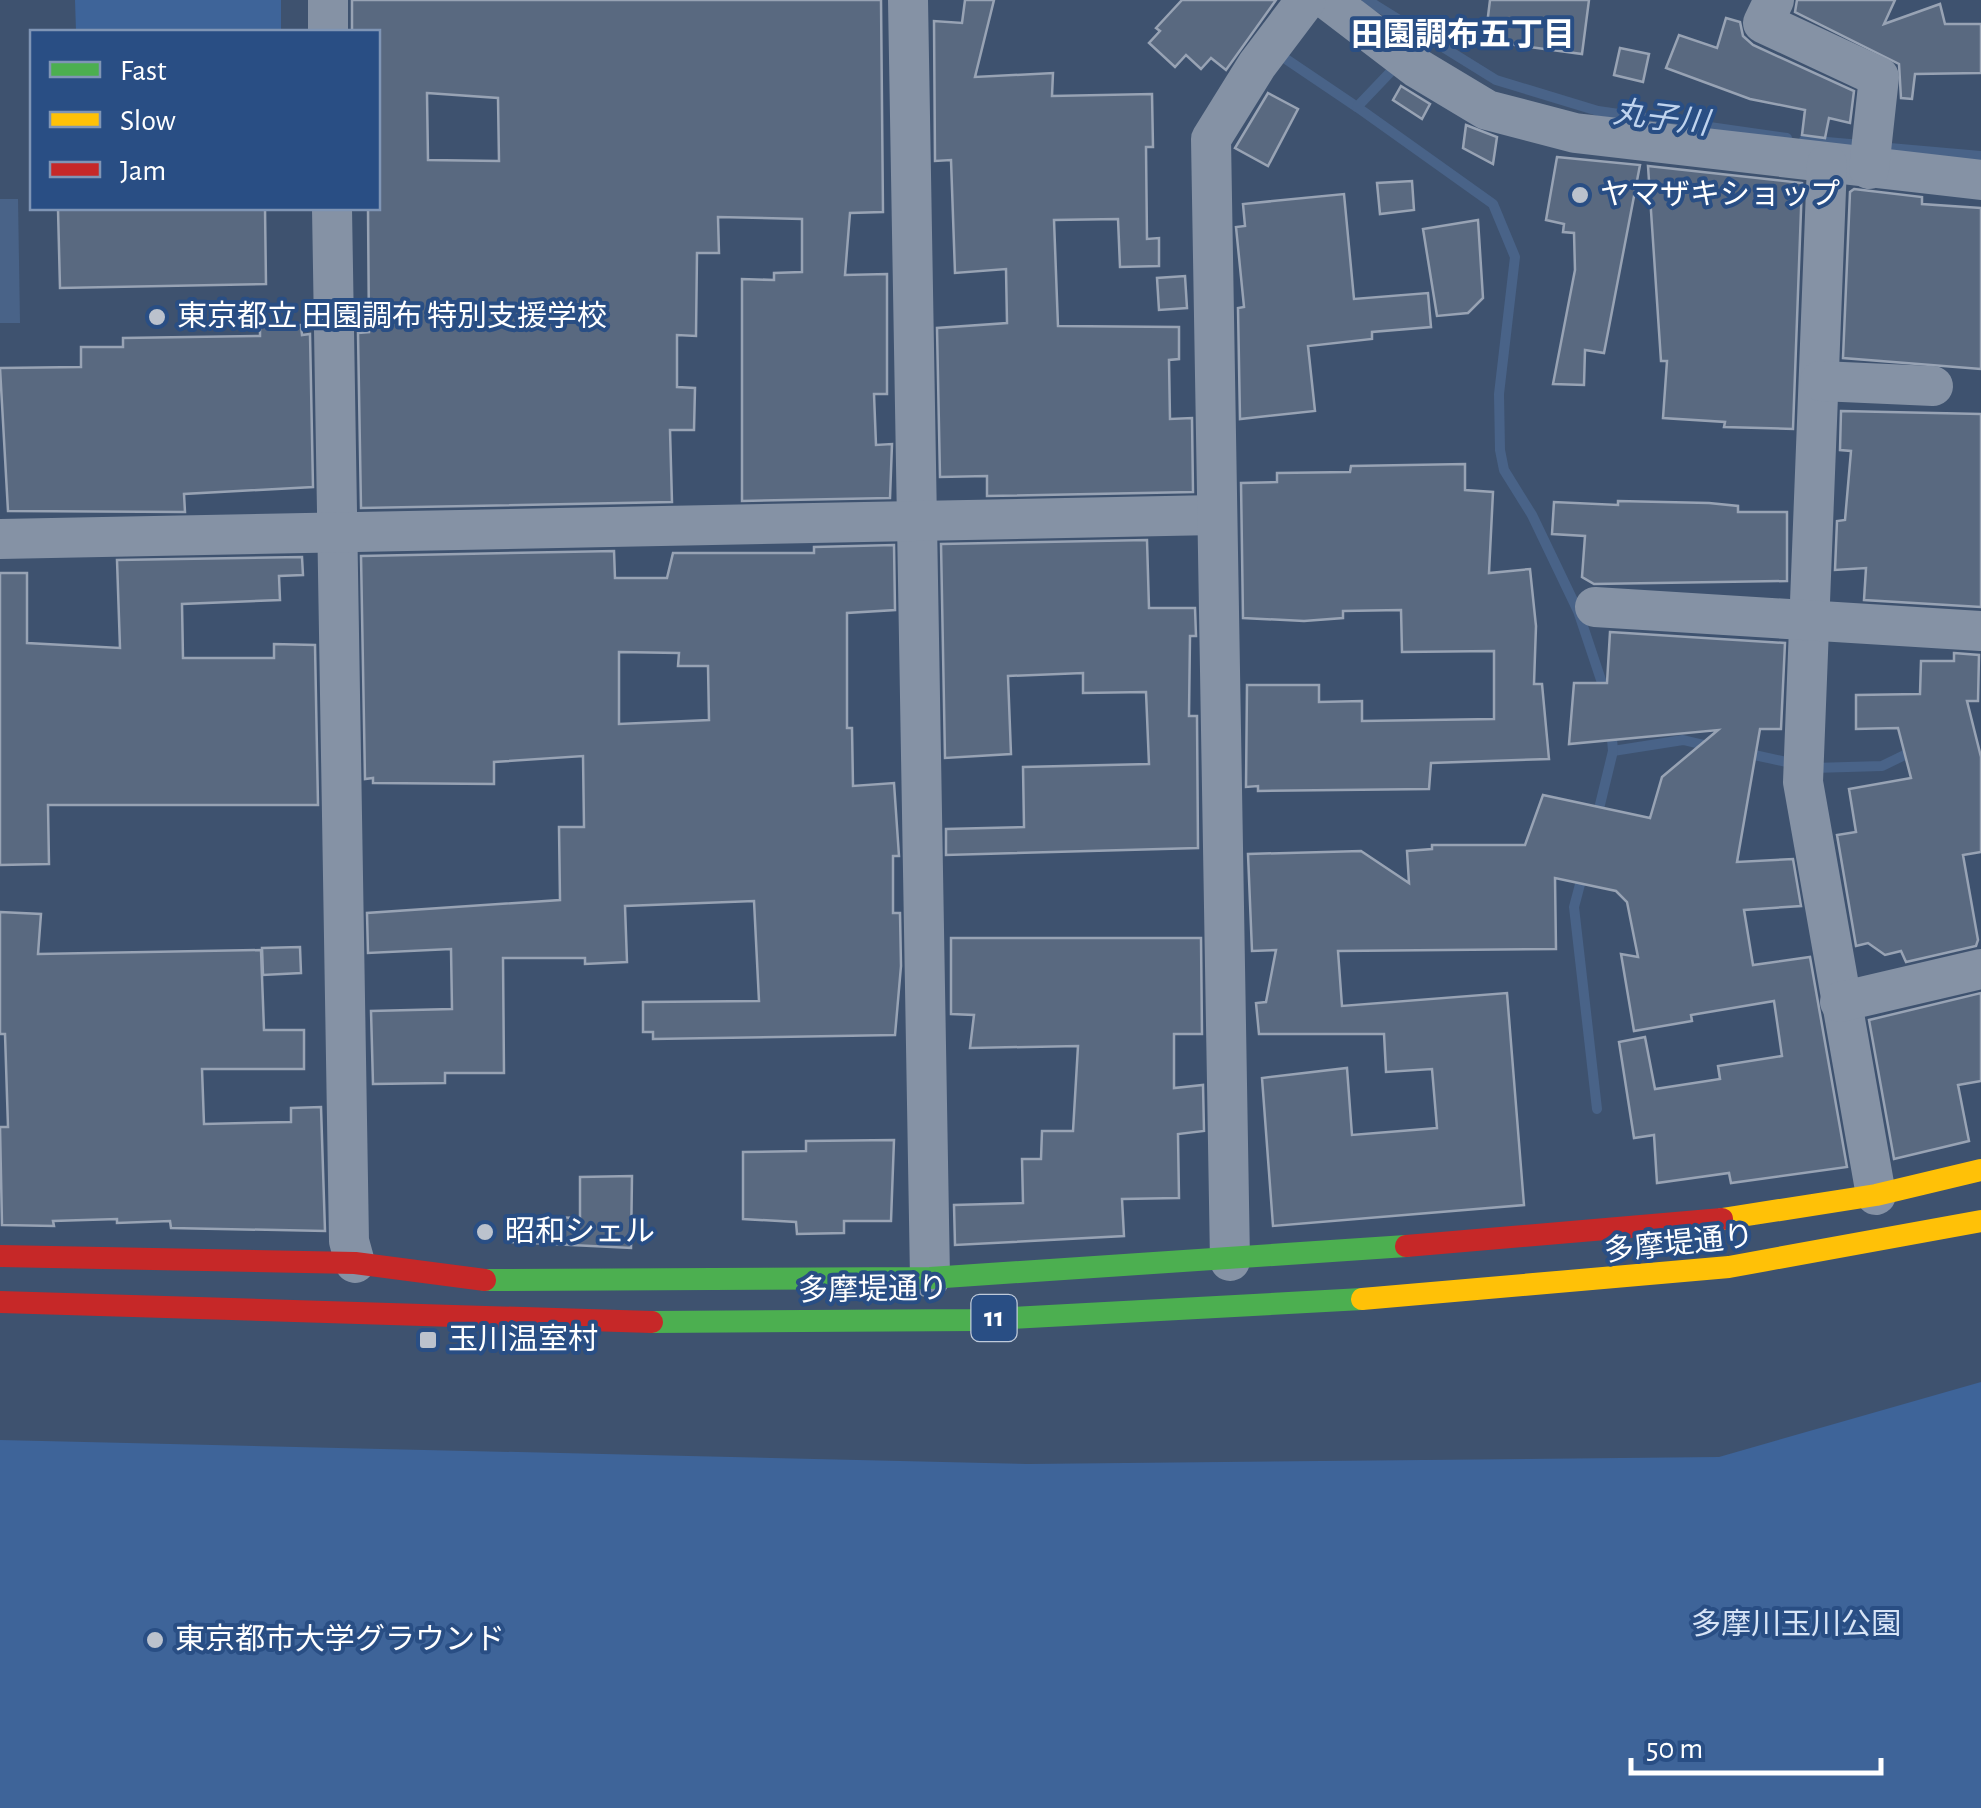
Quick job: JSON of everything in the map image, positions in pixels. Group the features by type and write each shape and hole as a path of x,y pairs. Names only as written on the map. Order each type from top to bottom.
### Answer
{"street":[{"path":"328,0 328,30"},
{"path":"908,0 930,1278"},
{"path":"1230,1261 1210,139 1306,0"},
{"path":"1328,0 1404,58 1487,110 1574,133 1981,180"},
{"path":"1774,0 1762,23 1879,77 1869,169"},
{"path":"1827,164 1804,765 1840,1002 1876,1196"},
{"path":"332,210 349,1241 355,1263"},
{"path":"1820,381 1933,386"},
{"path":"0,539 1216,516"},
{"path":"1595,608 1981,631"},
{"path":"1840,1002 1981,969"},
{"path":"0,1256 355,1263 484,1300 1230,1261 1702,1222 1876,1196 1981,1170"},
{"name":"多摩堤通り","path":"0,1302 484,1300 927,1321 1521,1290 1745,1268 1885,1244 1981,1221"}],"green space":[{"path":"75,0 281,0 281,30 76,30"},
{"name":"多摩川玉川公園","path":"1981,1382 1981,1808 0,1808 0,1440 1028,1464 1719,1457"}],"shaded area":[{"path":"0,199 18,199 20,323 0,323"}],"building":[{"path":"352,0 881,0 883,212 850,213 845,275 887,274 887,394 874,394 876,445 892,444 890,498 742,501 742,279 774,280 774,273 802,272 802,219 718,217 719,253 697,253 696,336 677,335 677,387 695,388 694,430 670,430 672,502 361,508 358,333 369,332 368,210 380,210 380,30 352,30","holes":["427,93 498,98 499,161 428,160"]},
{"path":"965,0 994,0 975,77 1053,73 1052,96 1152,94 1153,147 1146,147 1147,239 1159,238 1159,266 1120,267 1118,219 1054,220 1058,326 1179,327 1179,359 1169,360 1170,419 1192,418 1193,492 987,496 987,476 940,477 937,328 1007,323 1006,269 955,273 951,160 935,161 934,21 962,23"},
{"path":"1182,0 1276,0 1226,70 1211,58 1201,69 1186,55 1175,67 1149,43 1160,31 1156,28"},
{"path":"1490,0 1589,0 1582,54 1485,41"},
{"path":"1797,0 1895,0 1884,24 1940,4 1945,24 1981,24 1981,73 1915,74 1912,99 1901,98 1899,64 1795,12"},
{"path":"1726,18 1740,22 1743,36 1753,45 1854,91 1850,123 1829,118 1825,138 1802,135 1805,110 1750,99 1666,68 1679,35 1717,48"},
{"path":"1620,48 1649,54 1643,82 1614,75"},
{"path":"1401,86 1430,104 1422,119 1393,100"},
{"path":"1268,93 1298,109 1268,166 1235,148"},
{"path":"1466,125 1497,137 1493,164 1463,148"},
{"path":"1557,157 1640,165 1604,353 1585,350 1584,385 1553,384 1575,270 1574,233 1563,232 1564,224 1546,220"},
{"path":"1648,166 1802,183 1793,429 1724,427 1725,422 1663,418 1667,361 1661,361"},
{"path":"1412,181 1414,210 1380,214 1377,183"},
{"path":"1854,189 1922,197 1922,204 1981,208 1981,369 1843,358 1850,192"},
{"path":"1344,194 1354,299 1428,293 1431,327 1372,332 1372,339 1308,346 1315,411 1240,419 1238,308 1244,307 1236,227 1245,226 1243,204"},
{"path":"58,210 265,210 266,284 60,288"},
{"path":"1478,220 1483,298 1468,313 1437,316 1423,229"},
{"path":"1185,276 1187,308 1159,310 1157,278"},
{"path":"301,325 302,335 310,334 313,487 184,494 185,512 8,511 0,368 81,367 81,347 123,347 123,338 260,336 260,326"},
{"path":"1841,411 1981,414 1981,607 1864,600 1866,568 1835,570 1837,521 1845,520 1851,451 1840,450"},
{"path":"1465,464 1465,490 1493,492 1489,573 1530,569 1536,626 1534,684 1542,684 1549,759 1431,763 1429,789 1258,791 1258,786 1246,787 1247,685 1319,685 1319,702 1362,701 1362,721 1494,719 1494,651 1402,652 1401,610 1343,611 1343,618 1304,621 1243,618 1241,483 1277,482 1277,473 1350,472 1351,466"},
{"path":"1618,501 1709,503 1738,506 1738,512 1787,512 1787,581 1594,584 1582,577 1585,536 1552,534 1554,502 1618,505"},
{"path":"1147,540 1149,608 1195,608 1196,636 1190,636 1189,716 1197,716 1198,848 946,855 946,829 1024,827 1023,767 1149,764 1146,692 1083,693 1083,673 1008,676 1011,754 945,758 941,544"},
{"path":"894,545 895,610 847,613 847,728 852,728 853,786 894,783 899,856 893,856 893,913 900,913 901,966 895,1035 653,1039 653,1032 643,1032 643,1002 759,1001 754,901 625,906 627,962 585,964 585,958 503,958 504,1073 445,1073 445,1083 373,1084 371,1011 452,1009 451,949 368,953 367,913 560,900 559,827 584,827 583,756 494,762 494,784 373,783 373,778 365,779 361,556 614,551 615,578 667,578 673,553 814,553 814,547","holes":["619,652 679,653 678,666 708,666 709,720 619,724"]},
{"path":"302,557 303,575 279,576 280,600 182,604 183,658 274,658 274,644 315,645 318,805 48,805 49,864 0,865 0,573 27,573 27,643 120,648 117,560"},
{"path":"1610,632 1785,643 1781,729 1760,729 1737,862 1793,859 1801,906 1744,910 1753,965 1810,957 1847,1167 1731,1183 1729,1173 1657,1183 1654,1135 1634,1138 1619,1042 1645,1037 1655,1089 1720,1079 1718,1066 1782,1056 1774,1001 1691,1015 1692,1021 1634,1031 1621,954 1638,957 1627,902 1616,891 1555,878 1556,949 1338,951 1342,1006 1507,993 1524,1205 1273,1226 1262,1078 1347,1068 1352,1135 1437,1128 1432,1069 1386,1072 1384,1034 1259,1034 1256,1003 1266,1002 1276,950 1252,951 1248,854 1361,851 1409,883 1407,851 1432,849 1432,845 1525,845 1543,795 1650,818 1662,777 1718,730 1569,744 1574,683 1607,683"},
{"path":"1954,653 1979,655 1978,701 1967,701 1981,757 1981,852 1963,855 1978,940 1976,946 1906,962 1901,951 1885,955 1868,943 1856,946 1837,835 1856,832 1849,789 1911,778 1898,728 1856,729 1856,695 1920,694 1921,661 1954,661"},
{"path":"0,912 41,914 38,954 261,950 264,1030 304,1030 304,1069 202,1069 204,1124 291,1122 291,1108 321,1107 325,1231 171,1228 170,1221 117,1223 117,1219 53,1221 54,1226 2,1225 0,1127 8,1127 5,1034 0,1034"},
{"path":"951,938 1201,938 1202,1034 1174,1034 1174,1088 1203,1085 1204,1131 1178,1134 1179,1198 1122,1199 1124,1236 955,1245 954,1205 1023,1203 1022,1159 1041,1159 1042,1131 1073,1131 1078,1046 970,1048 974,1015 951,1014"},
{"path":"300,947 301,973 263,975 262,948"},
{"path":"1981,993 1981,1081 1958,1085 1969,1141 1894,1159 1869,1020"},
{"path":"894,1140 891,1221 844,1221 844,1233 797,1234 796,1222 743,1219 743,1152 806,1151 806,1141"},
{"path":"632,1176 631,1248 511,1242 513,1216 580,1218 580,1177"}],"waterway":[{"name":"丸子川","path":"1367,0 1496,80 1598,111 1787,138"},
{"path":"1410,50 1429,41"},
{"path":"1277,53 1357,107"},
{"path":"1399,63 1357,107 1493,204 1515,257 1499,394 1504,470 1532,515 1578,611 1606,695"},
{"name":"丸子川","path":"1804,140 1861,145"},
{"name":"丸子川","path":"1878,147 1981,156"},
{"path":"1597,817 1613,751 1611,727"},
{"path":"1613,751 1683,740 1713,747"},
{"path":"1813,768 1882,766 1917,749"},
{"path":"1745,753 1796,764"},
{"path":"1583,873 1574,907 1597,1109"}],"traffic: fast":[{"path":"485,1280 930,1278 1406,1246"},
{"path":"652,1322 976,1320 1362,1299"}],"traffic: slow":[{"path":"1722,1219 1876,1195 1981,1170"},
{"path":"1362,1299 1729,1267 1981,1221"}],"traffic: jam":[{"path":"1406,1246 1722,1219"},
{"path":"0,1256 355,1263 485,1280"},
{"path":"0,1302 652,1322"}],"place":[{"name":"ヤマザキショップ","path":"1580,195"},
{"name":"東京都立 田園調布 特別支援学校","path":"157,317"},
{"name":"昭和シェル","path":"485,1232"},
{"name":"玉川温室村","path":"428,1340"},
{"name":"東京都市大学グラウンド","path":"155,1640"}],"district":[{"name":"田園調布五丁目","path":"1463,35"}]}
